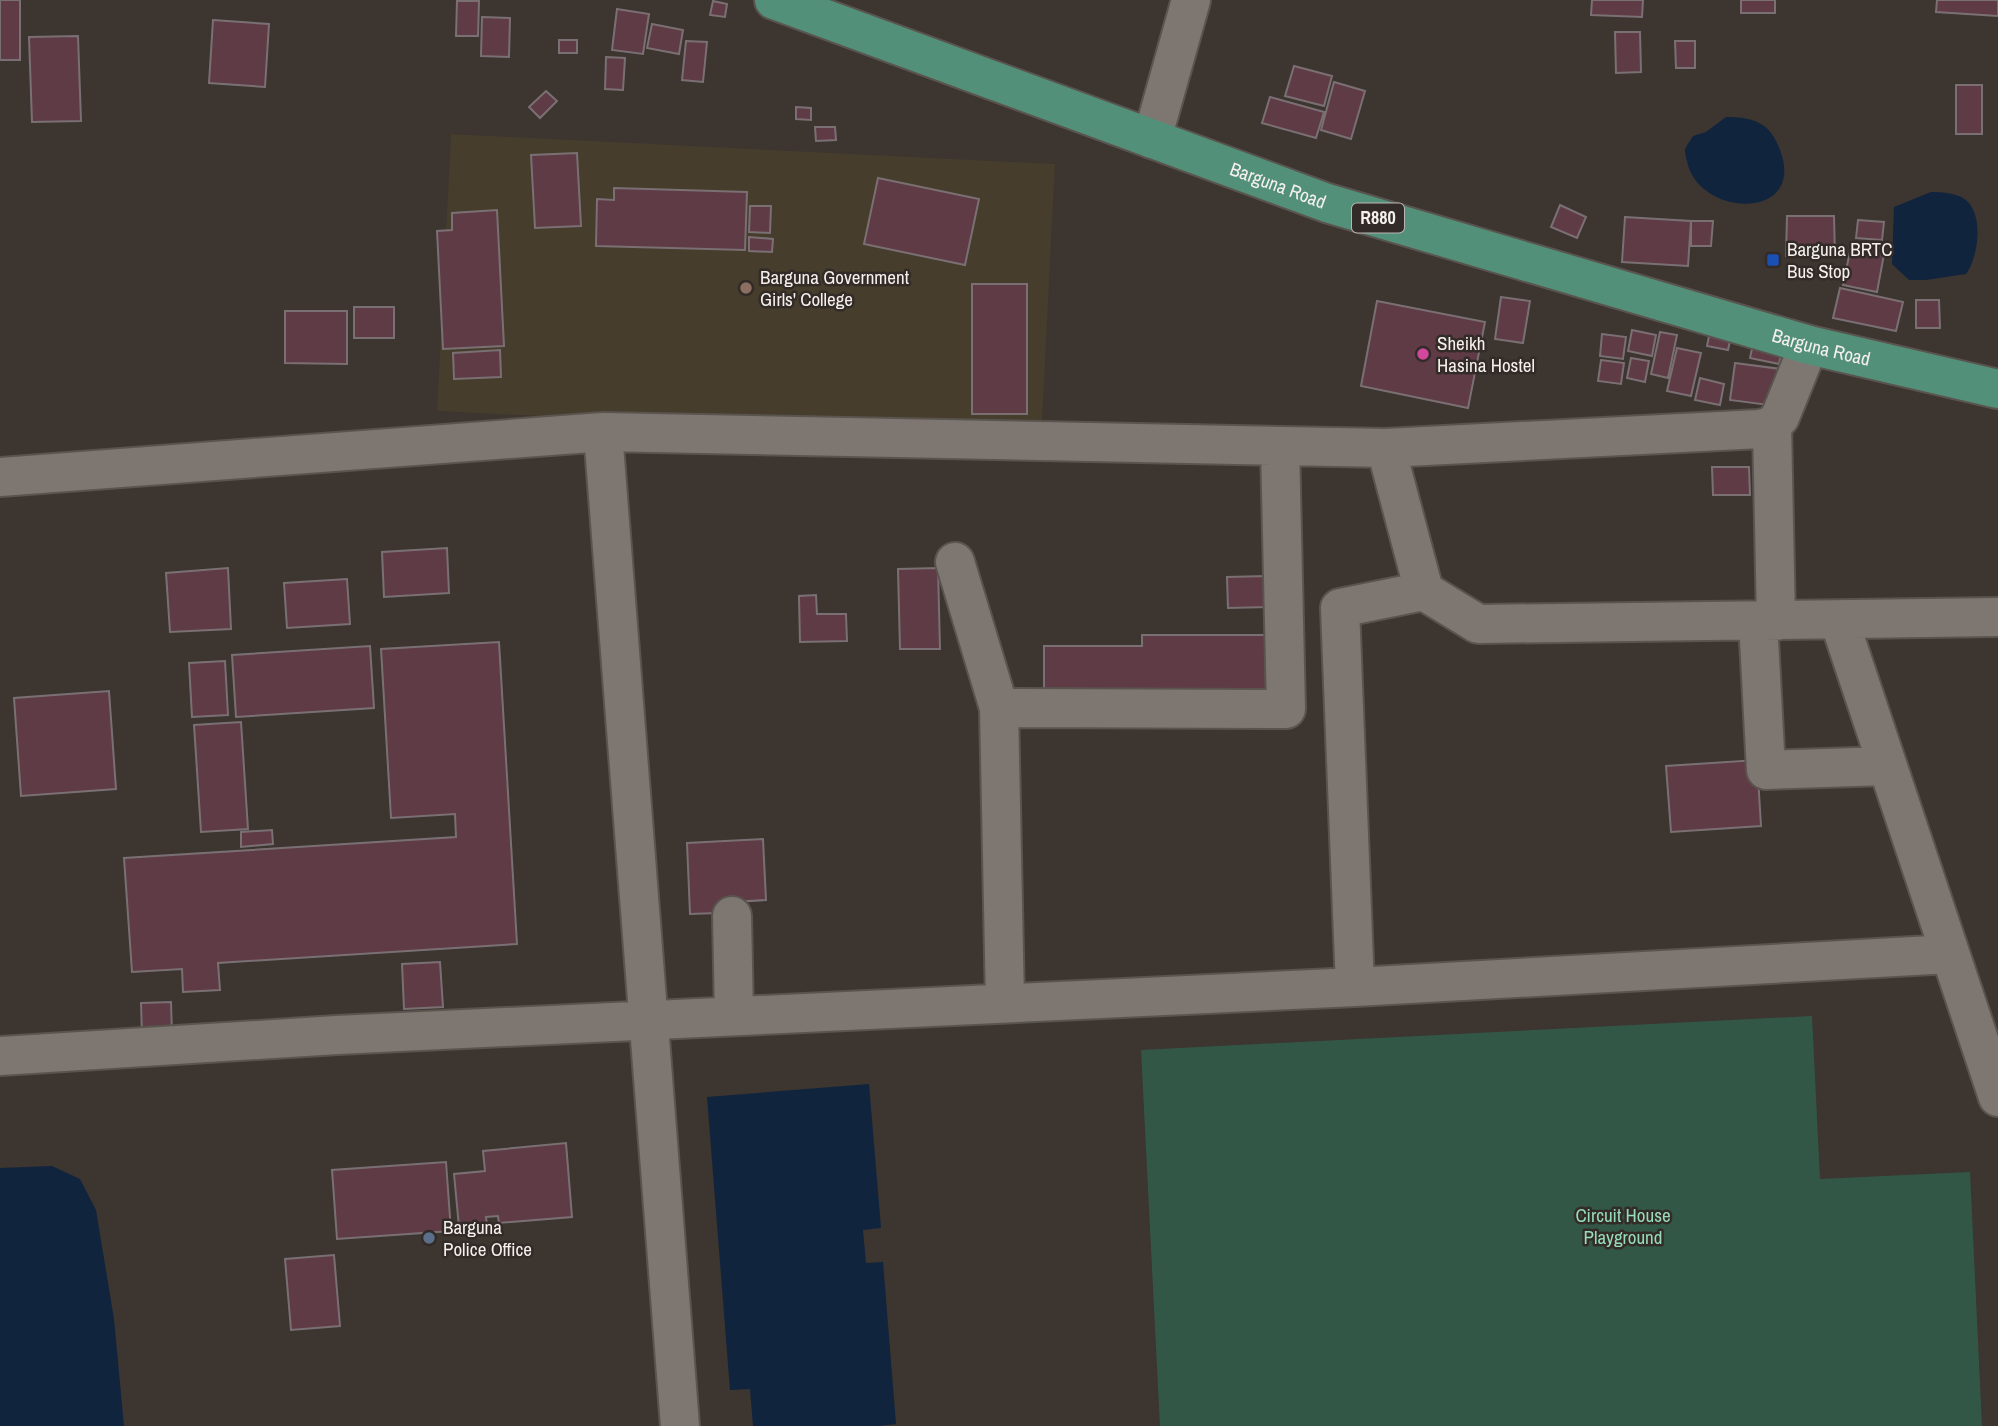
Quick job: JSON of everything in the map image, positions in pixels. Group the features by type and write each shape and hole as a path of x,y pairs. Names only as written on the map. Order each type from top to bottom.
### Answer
{"main road":[{"name":"Barguna Road","path":"774,0 1327,203 1809,345 1998,389"}],"street":[{"path":"1152,139 1191,0"},
{"path":"1809,345 1784,408 1772,426 1766,770 1887,765"},
{"path":"0,477 603,432 1386,448 1760,429 1772,426"},
{"path":"603,432 680,1426"},
{"path":"999,708 1286,709 1280,446"},
{"path":"1386,448 1424,591"},
{"path":"955,562 999,708 1005,1003"},
{"path":"1355,987 1340,608 1424,591 1478,624 1998,617"},
{"path":"1839,620 1998,1097"},
{"path":"732,916 734,1015"},
{"path":"0,1056 323,1036 1355,987 1950,954"}],"shaded area":[{"name":"Barguna Government Girls' College","path":"451,134 1055,164 1041,441 437,411"}],"green space":[{"name":"Circuit House Playground","path":"1812,1016 1820,1179 1970,1172 1982,1426 1160,1426 1141,1050"}],"water":[{"path":"1726,117 1757,122 1769,131 1778,145 1784,170 1780,188 1767,199 1749,204 1730,202 1711,194 1695,180 1687,161 1686,148 1693,136 1706,132"},
{"path":"1931,192 1960,196 1972,208 1977,227 1974,258 1966,274 1909,280 1892,264 1894,207"},
{"path":"869,1084 881,1228 863,1230 866,1263 883,1262 896,1424 753,1426 750,1389 730,1390 707,1097"},
{"path":"52,1166 80,1179 96,1210 114,1319 124,1426 0,1426 0,1168"}],"building":[{"path":"0,0 20,0 20,60 0,60"},
{"path":"1592,0 1643,0 1642,17 1591,15"},
{"path":"1741,0 1775,0 1775,13 1741,13"},
{"path":"1937,0 1998,0 1998,16 1936,12"},
{"path":"457,1 479,1 478,36 456,36"},
{"path":"713,1 727,4 725,17 710,15"},
{"path":"617,9 649,14 643,54 612,50"},
{"path":"482,17 510,18 509,57 481,56"},
{"path":"213,20 269,24 265,87 209,83"},
{"path":"652,24 683,30 679,54 647,48"},
{"path":"1615,32 1640,32 1641,72 1616,73"},
{"path":"78,36 81,121 32,122 29,37"},
{"path":"559,40 577,40 577,53 559,53"},
{"path":"686,41 707,42 703,82 682,80"},
{"path":"1675,41 1695,41 1695,68 1676,68"},
{"path":"606,57 625,58 623,90 605,89"},
{"path":"1294,66 1332,76 1324,106 1285,96"},
{"path":"1334,82 1365,91 1351,139 1321,130"},
{"path":"1956,85 1982,85 1982,134 1956,134"},
{"path":"546,91 557,101 540,118 529,107"},
{"path":"1270,97 1324,112 1316,138 1262,123"},
{"path":"796,107 811,108 811,120 796,119"},
{"path":"815,127 835,127 836,140 816,141"},
{"path":"577,153 581,226 535,228 531,155"},
{"path":"878,178 979,199 965,265 864,244"},
{"path":"614,188 747,192 745,250 596,246 597,199 614,200"},
{"path":"1560,205 1586,217 1577,238 1551,227"},
{"path":"750,206 771,206 770,233 749,232"},
{"path":"497,210 504,346 443,349 437,231 452,230 452,213"},
{"path":"1787,216 1834,216 1835,256 1786,256"},
{"path":"1625,217 1691,221 1688,266 1622,262"},
{"path":"1858,220 1884,222 1882,240 1856,238"},
{"path":"1691,221 1713,221 1711,246 1691,246"},
{"path":"749,237 773,239 772,252 749,251"},
{"path":"1852,242 1885,249 1877,292 1843,285"},
{"path":"972,284 1027,284 1027,414 972,414"},
{"path":"1840,288 1903,302 1896,331 1833,318"},
{"path":"1501,297 1530,301 1523,343 1495,339"},
{"path":"1916,300 1939,300 1940,328 1916,328"},
{"name":"Sheikh Hasina Hostel","path":"1377,301 1485,322 1468,408 1361,386"},
{"path":"354,307 394,307 394,338 354,338"},
{"path":"285,311 347,311 347,364 285,363"},
{"path":"1632,330 1656,335 1652,356 1628,351"},
{"path":"1660,332 1677,335 1668,378 1651,374"},
{"path":"1602,334 1626,337 1623,359 1600,356"},
{"path":"1709,336 1730,341 1728,350 1707,346"},
{"path":"1753,344 1782,350 1779,364 1750,358"},
{"path":"1677,348 1701,353 1691,396 1667,391"},
{"path":"500,350 501,377 454,379 453,353"},
{"path":"1631,358 1649,361 1645,382 1627,378"},
{"path":"1601,360 1624,363 1621,384 1598,381"},
{"path":"1735,363 1781,369 1776,406 1730,400"},
{"path":"1700,378 1724,384 1720,405 1695,400"},
{"path":"1712,467 1749,467 1750,495 1713,495"},
{"path":"447,548 449,593 384,597 382,552"},
{"path":"228,568 231,629 170,632 166,573"},
{"path":"938,568 940,649 900,649 898,569"},
{"path":"1267,576 1268,607 1228,608 1227,577"},
{"path":"347,579 350,624 287,628 284,583"},
{"path":"816,595 817,614 846,614 847,641 800,642 799,596"},
{"path":"1142,635 1268,635 1268,692 1044,701 1044,646 1142,646"},
{"path":"499,642 517,944 218,963 220,990 183,992 182,969 132,972 124,858 456,837 455,814 391,818 381,649"},
{"path":"370,646 374,708 236,717 232,655"},
{"path":"225,661 228,715 192,717 189,663"},
{"path":"109,691 116,789 21,796 14,698"},
{"path":"241,722 248,829 201,832 194,725"},
{"path":"1757,760 1761,826 1671,832 1666,766"},
{"path":"272,830 273,844 241,847 241,832"},
{"path":"763,839 766,900 718,903 718,913 690,914 687,843"},
{"path":"440,962 443,1007 404,1009 402,964"},
{"path":"171,1002 172,1034 142,1035 141,1003"},
{"path":"566,1143 572,1217 499,1223 498,1216 486,1217 487,1225 459,1227 454,1174 485,1171 483,1151"},
{"path":"446,1162 451,1231 337,1239 332,1170"},
{"path":"334,1255 340,1326 291,1330 285,1259"}],"place":[{"name":"Barguna BRTC Bus Stop","path":"1773,260"},
{"name":"Barguna Government Girls' College","path":"746,288"},
{"name":"Sheikh Hasina Hostel","path":"1423,354"},
{"name":"Barguna Police Office","path":"429,1238"}]}
